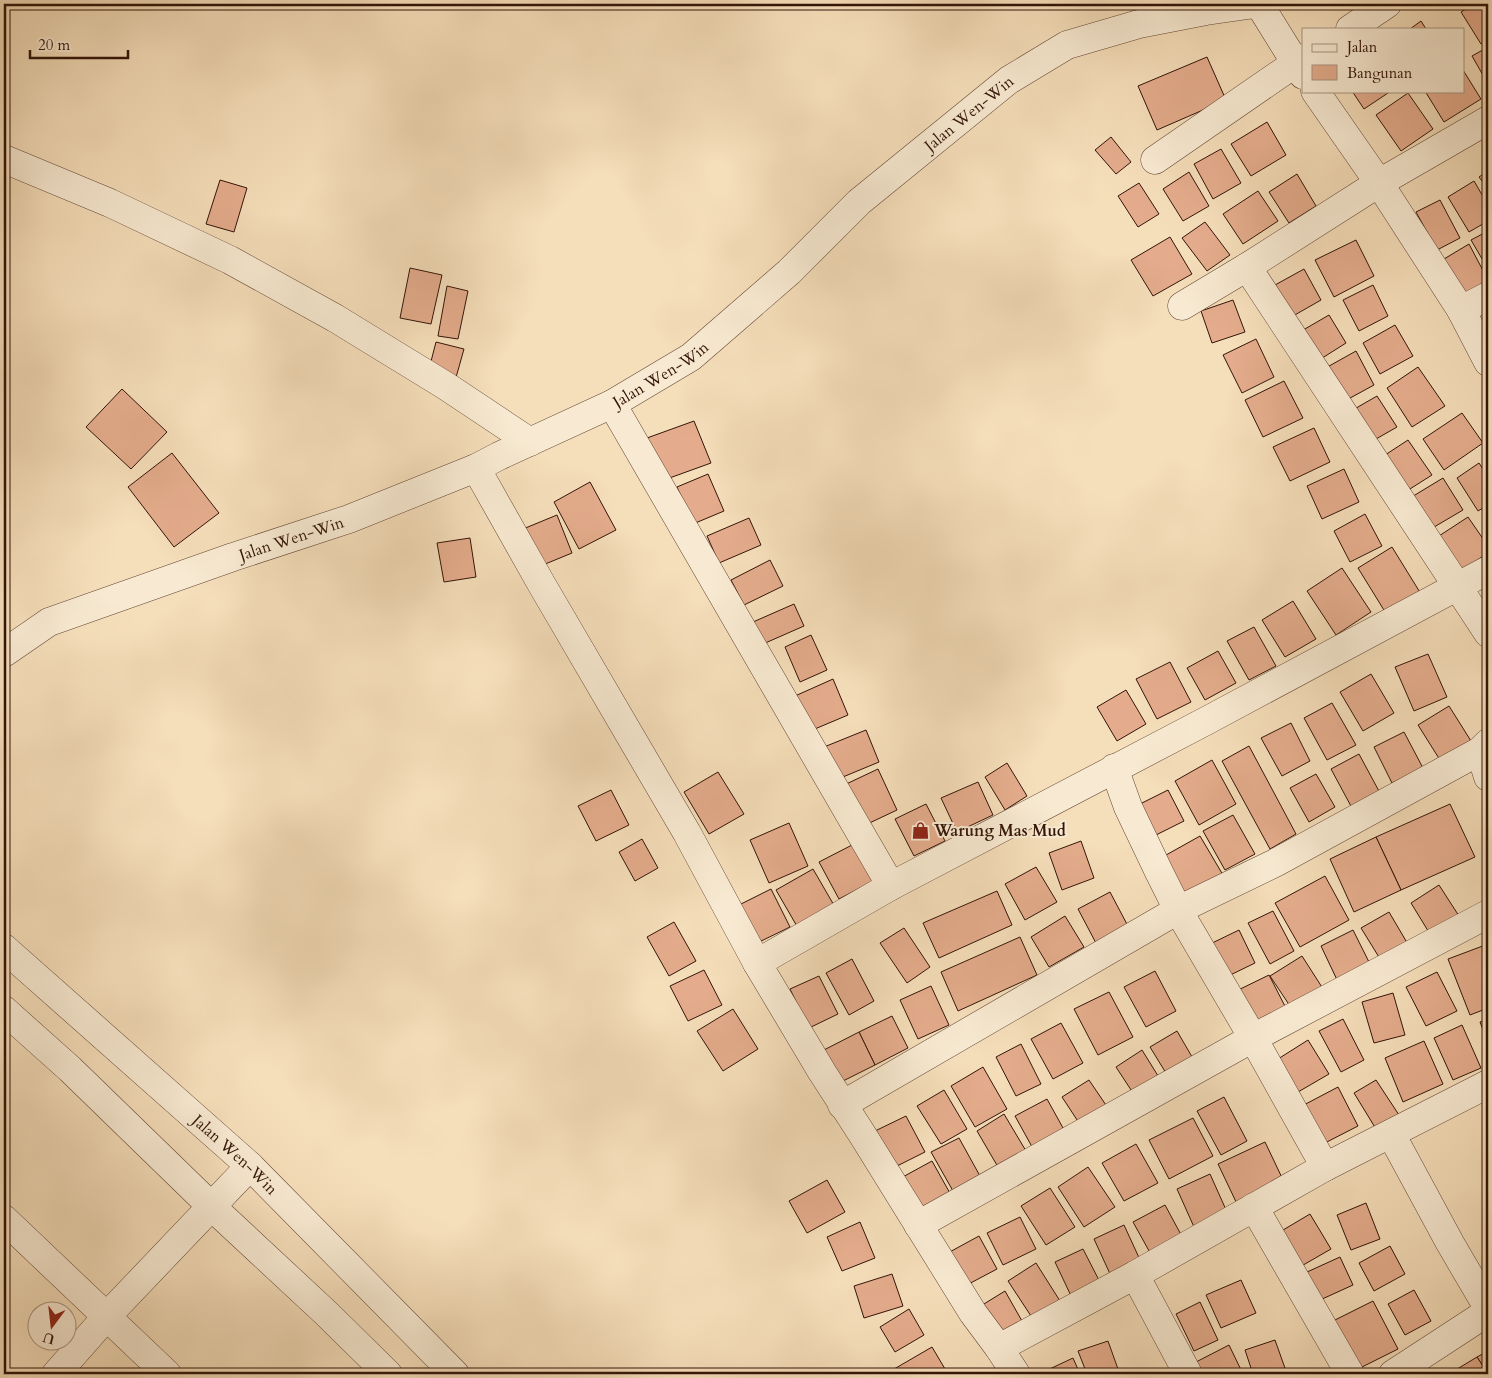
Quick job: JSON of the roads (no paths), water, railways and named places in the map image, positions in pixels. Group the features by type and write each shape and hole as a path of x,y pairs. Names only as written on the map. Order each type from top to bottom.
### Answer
{"street":[{"name":"Jalan Wen-Win","path":"4,653 49,622 233,557 349,519 476,468 612,404 691,357 789,272 859,202 1009,80 1067,46 1076,43 1139,24 1255,4"},
{"path":"1154,160 1301,66 1259,4"},
{"path":"1351,28 1386,4"},
{"path":"1316,92 1379,183 1461,310 1488,362"},
{"path":"1182,306 1379,183 1488,120"},
{"path":"4,159 110,203 230,260 344,324 462,396 530,442"},
{"path":"1247,267 1488,633"},
{"path":"1461,310 1488,296"},
{"path":"612,404 891,886"},
{"path":"476,468 542,586 687,833 757,963 918,1225 973,1312 1016,1374"},
{"path":"757,963 891,886 1327,657 1488,570"},
{"path":"842,1104 1178,910 1275,863 1484,747 1488,776"},
{"path":"1114,768 1128,807 1178,910 1326,1168"},
{"path":"918,1225 1253,1038 1488,914"},
{"name":"Jalan Wen-Win","path":"4,948 250,1166 455,1374"},
{"path":"4,1010 70,1069 388,1374"},
{"path":"999,1348 1135,1275 1326,1168 1488,1084"},
{"path":"1391,1134 1488,1310 1392,1374"},
{"path":"56,1374 107,1316 250,1166"},
{"path":"1254,1207 1350,1374"},
{"path":"4,1219 167,1374"},
{"path":"1135,1275 1188,1374"}],"place":[{"name":"Warung Mas Mud","path":"920,830"}]}
